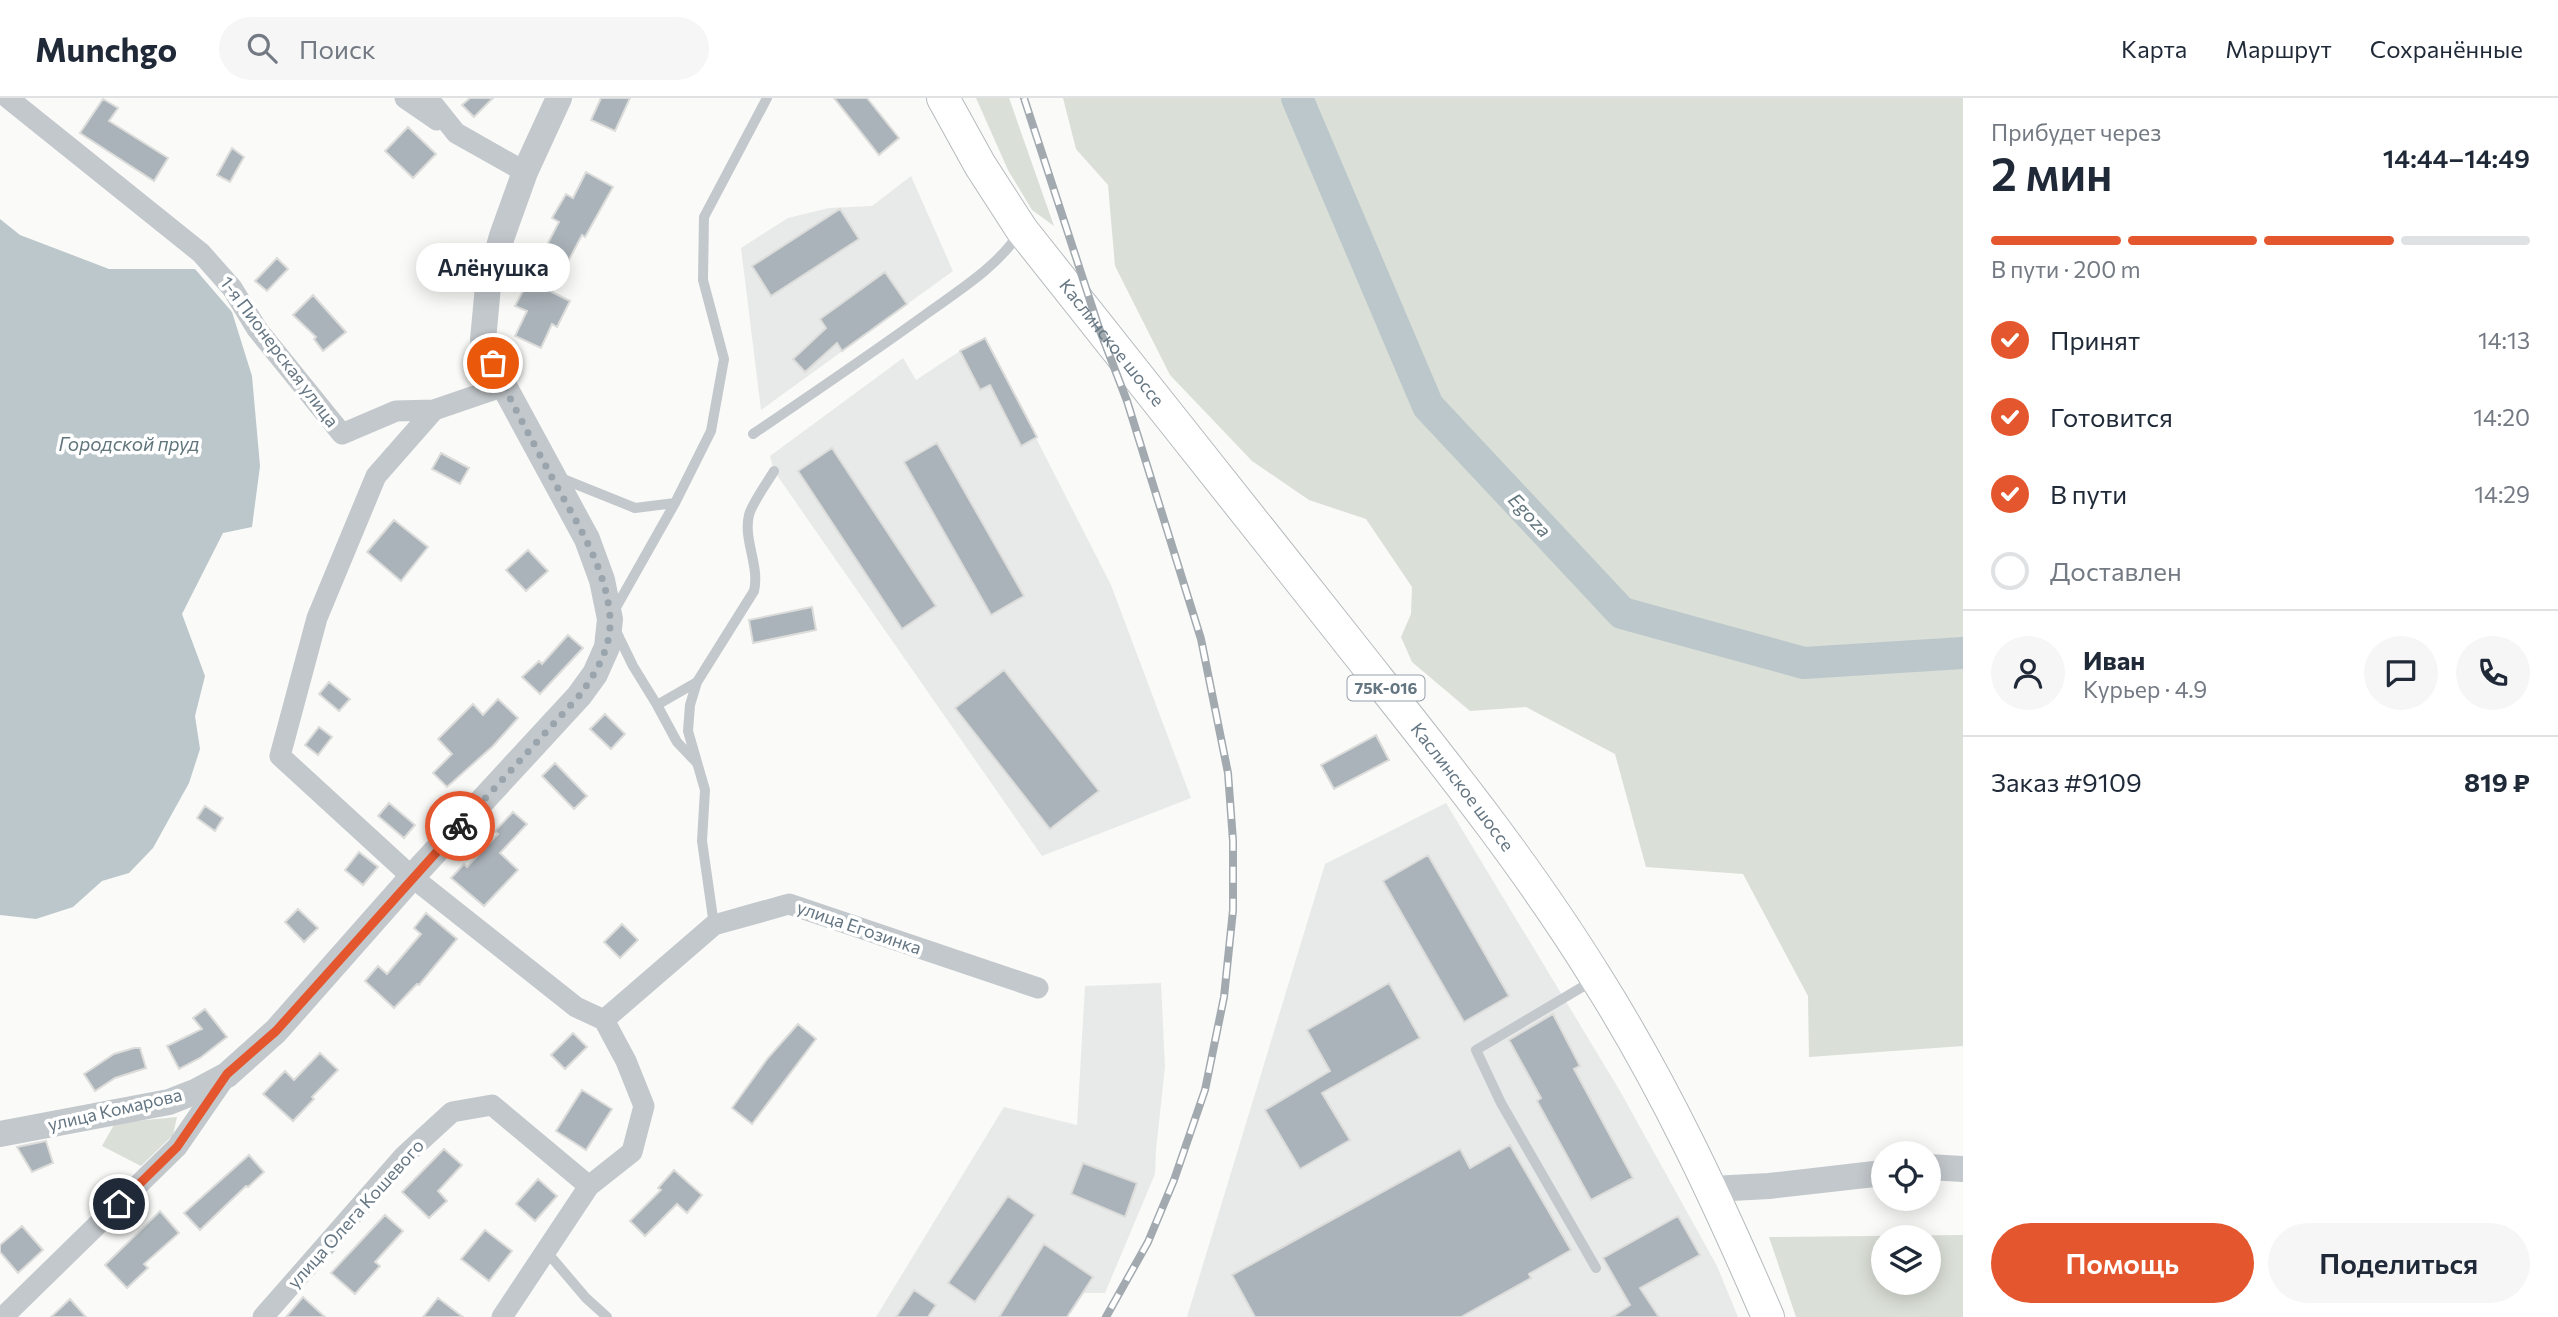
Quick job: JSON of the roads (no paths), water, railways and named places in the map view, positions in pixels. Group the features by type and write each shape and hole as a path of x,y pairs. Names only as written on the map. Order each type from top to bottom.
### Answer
{"main road":[{"name":"Каслинское шоссе","path":"943,98 980,165 1021,230 1422,734 1514,857 1597,978 1651,1069 1712,1189 1768,1317"}],"street":[{"name":"1-я Пионерская улица","path":"8,98 201,253 232,288 257,329 342,433 396,411 434,410"},
{"path":"405,98 456,133 525,172"},
{"path":"428,98 456,133"},
{"path":"559,98 525,172 502,236 488,286 483,340 504,386 587,540 602,580 610,619"},
{"path":"502,1317 589,1186 632,1152 644,1106 626,1060 604,1020 576,1007 412,877 280,756 317,618 376,476 434,410 504,386"},
{"name":"улица Комарова","path":"0,1135 169,1102 197,1091 227,1074 276,1031 412,877 579,696 595,674 607,646 610,619"},
{"name":"улица Егозинка","path":"604,1020 714,925 789,904 1038,988"},
{"path":"3,1317 177,1147 227,1074"},
{"name":"улица Олега Кошевого","path":"263,1317 404,1156 452,1112 492,1105 589,1186"},
{"path":"1941,1168 1963,1170"},
{"path":"1712,1189 1769,1186 1871,1173"}],"lane":[{"path":"698,764 677,742 633,666 610,619 675,503 711,431 724,359 703,280 704,217 767,98"},
{"path":"753,434 866,358 972,281 1008,251 1021,230"},
{"path":"714,925 702,841 705,790 688,731 690,705 697,682 754,591 757,578 751,553 749,514 774,471"},
{"path":"551,475 635,508 675,503"},
{"path":"657,705 697,682"},
{"path":"1595,1268 1501,1103 1476,1050 1597,978"},
{"path":"546,1251 586,1298 607,1317"}],"water":[{"name":"Городской пруд","path":"0,219 20,235 109,269 195,269 232,312 252,376 260,466 252,527 223,533 182,614 205,676 195,716 200,749 189,783 153,848 129,873 102,881 73,907 36,919 0,915"}],"waterway":[{"name":"Egoza","path":"1297,98 1428,406 1622,613 1804,663 1963,653"}],"railway":[{"path":"1024,98 1099,328 1127,401 1201,639 1228,773 1233,841 1233,910 1224,997 1205,1090 1174,1180 1148,1242 1106,1317"}],"place":[{"name":"Алёнушка","path":"493,363"}]}
